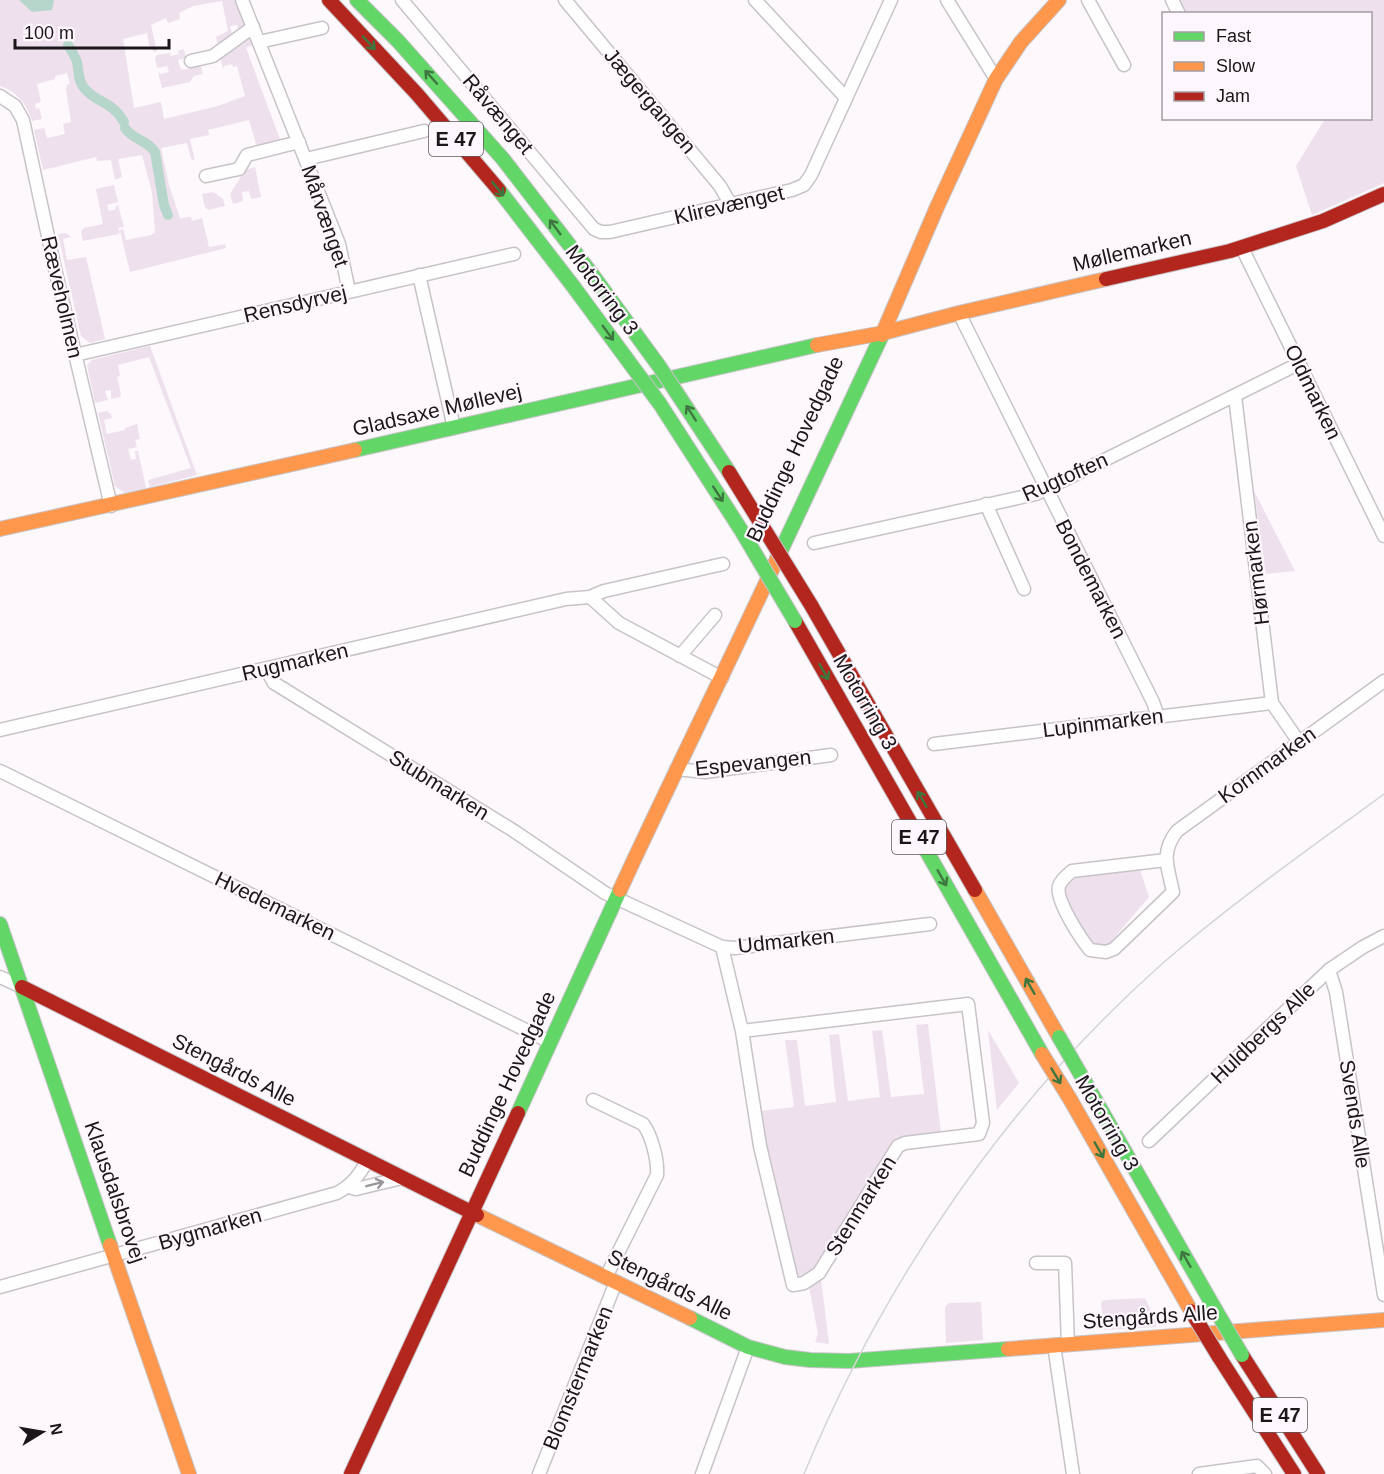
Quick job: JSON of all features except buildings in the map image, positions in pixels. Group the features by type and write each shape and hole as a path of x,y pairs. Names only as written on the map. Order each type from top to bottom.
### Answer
{"main road":[{"name":"Motorring 3","path":"328,0 417,94 489,178 573,286 660,404 741,530 795,621 1191,1311 1294,1474"},
{"name":"Motorring 3","path":"357,0 398,41 503,159 659,366 742,492 811,605 1215,1310 1318,1474"},
{"name":"Buddinge Hovedgade","path":"351,1474 877,334 890,291 937,207 996,79 1021,42 1059,0"},
{"name":"Møllemarken","path":"877,334 1242,248 1323,221 1384,194"},
{"name":"Gladsaxe Møllevej","path":"0,529 111,506 799,348 877,334"},
{"name":"Klausdalsbrovej","path":"0,924 189,1474"},
{"name":"Stengårds Alle","path":"22,987 402,1178 748,1347 786,1357 828,1362 1384,1320"}],"street":[{"name":"Mårvænget","path":"242,0 339,244 349,291"},
{"name":"Råvænget","path":"402,0 594,229"},
{"name":"Jægergangen","path":"565,0 720,186 731,205"},
{"path":"755,0 846,98"},
{"name":"Klirevænget","path":"594,229 609,232 792,190 804,184 811,175 891,0"},
{"path":"947,0 996,79"},
{"path":"1088,0 1124,65"},
{"path":"191,61 213,56 253,27"},
{"path":"259,42 322,28"},
{"name":"Ræveholmen","path":"0,96 15,106 23,120 111,506"},
{"path":"306,159 424,131"},
{"name":"Mårvænget","path":"206,176 238,169 247,155 299,142"},
{"name":"Oldmarken","path":"1242,248 1384,536"},
{"name":"Rensdyrvej","path":"75,355 514,254"},
{"path":"419,275 454,428"},
{"name":"Bondemarken","path":"959,313 1148,692 1158,717"},
{"name":"Rugtoften","path":"814,543 986,504 1026,498 1047,490 1300,363"},
{"name":"Hørmarken","path":"1235,396 1272,703 1299,742"},
{"path":"986,504 1024,589"},
{"name":"Rugmarken","path":"0,730 558,601 590,597 604,591 723,564"},
{"path":"590,597 619,623 718,676"},
{"path":"680,656 715,615"},
{"name":"Stubmarken","path":"266,669 274,683 514,831 605,894 616,898"},
{"name":"Kornmarken","path":"1166,860 1166,848 1177,831 1384,681"},
{"name":"Lupinmarken","path":"934,744 1272,703"},
{"name":"Espevangen","path":"676,769 705,772 831,755"},
{"name":"Hvedemarken","path":"0,771 550,1042"},
{"path":"1166,860 1173,892 1114,949 1106,952 1090,950 1081,939 1059,897 1059,887 1063,879 1072,872 1166,860"},
{"name":"Udmarken","path":"616,898 722,947 735,948 930,924"},
{"name":"Huldbergs Alle","path":"1149,1141 1329,970 1384,936"},
{"name":"Stenmarken","path":"722,947 742,1031 760,1146 793,1285 804,1283 819,1273 898,1146 905,1143 979,1134 982,1124 968,1004 742,1031"},
{"name":"Svends Alle","path":"1329,970 1336,992 1384,1295"},
{"name":"Stengårds Alle","path":"0,977 22,987"},
{"name":"Blomstermarken","path":"539,1474 611,1280 657,1175 648,1131 643,1124 593,1100"},
{"path":"349,1187 359,1176 368,1160"},
{"name":"Bygmarken","path":"0,1287 337,1193 349,1187 356,1189 402,1178"},
{"path":"1036,1263 1065,1263 1061,1345 1073,1474"},
{"path":"702,1474 748,1347"},
{"path":"1199,1474 1257,1466 1265,1474"}],"shaded area":[{"path":"0,0 236,0 246,22 244,28 239,31 237,25 230,26 232,36 218,47 216,37 228,31 222,1 193,6 179,13 180,19 168,23 166,18 151,25 157,51 155,52 150,48 147,33 123,39 134,108 161,102 164,119 218,106 245,96 237,66 233,67 232,64 224,66 223,69 220,56 248,36 252,38 250,39 252,45 246,48 281,142 257,147 249,120 208,130 209,135 190,139 195,161 191,159 187,143 161,148 169,185 180,218 191,217 192,221 202,218 209,247 225,244 226,248 130,272 120,231 119,234 83,241 81,231 84,228 103,224 96,189 114,185 118,202 107,205 109,211 116,209 118,205 124,227 118,228 119,231 123,229 126,240 151,235 155,232 152,192 142,155 118,159 122,177 115,180 111,160 97,161 96,157 43,170 34,130 44,128 47,138 65,134 63,124 71,122 66,90 67,85 70,84 67,73 37,84 41,102 35,104 36,109 39,108 42,119 32,121 28,109 20,99 11,91 0,86"},
{"path":"19,0 54,0 52,10 32,12"},
{"path":"1178,0 1384,0 1384,183 1312,215 1296,166 1324,120 1372,120 1372,12 1184,12"},
{"path":"184,49 186,58 178,60 181,70 201,66 203,74 194,76 190,82 162,88 158,72 161,74 169,72 167,66 157,68 155,58 157,55 179,54 178,51"},
{"path":"255,167 261,197 251,199 249,191 242,192 243,201 233,204 230,194 245,170"},
{"path":"213,192 223,199 225,206 208,210 202,194"},
{"path":"66,233 71,237 63,239 67,260 86,257 105,339 90,343 81,336 58,234"},
{"path":"150,346 197,475 150,487 148,480 191,468 149,357 118,365 120,397 111,399 111,390 105,391 108,400 95,403 87,365 92,360"},
{"path":"107,411 112,418 104,420 107,434 125,430 137,424 140,439 135,440 137,447 128,449 131,460 136,459 135,451 138,451 146,488 125,493 115,486 98,413"},
{"path":"1254,491 1295,571 1266,574"},
{"path":"1139,867 1149,897 1108,945 1092,946 1069,911 1062,889 1069,879 1104,871"},
{"path":"928,1024 941,1133 895,1140 816,1270 803,1278 796,1274 770,1168 760,1111 794,1107 785,1040 797,1040 805,1106 836,1102 829,1035 839,1034 848,1101 880,1097 872,1031 882,1030 891,1097 924,1094 916,1025"},
{"path":"988,1030 1019,1083 997,1110"},
{"path":"821,1279 829,1344 815,1342 818,1334 809,1286"},
{"path":"1145,1298 1156,1321 1156,1327 1104,1330 1101,1302"},
{"path":"981,1302 983,1340 946,1343 945,1307 949,1303"}],"waterway":[{"path":"68,45 77,62 83,86 90,94 114,110 124,122"},
{"path":"125,128 148,144 155,152 164,205 168,215"}],"tram line":[{"path":"804,1474 836,1402 911,1264 955,1198 1052,1074 1106,1017 1190,940 1272,876 1384,794"}],"traffic: fast":[{"path":"357,0 398,41 503,159 591,273"},
{"path":"499,190 573,286"},
{"path":"591,273 659,366 729,472"},
{"path":"573,286 660,404 741,530 795,621"},
{"path":"777,559 882,335"},
{"path":"355,450 817,345"},
{"path":"914,829 1042,1054"},
{"path":"518,1113 620,890"},
{"path":"0,924 110,1245"},
{"path":"1059,1037 1085,1082"},
{"path":"1085,1082 1215,1309"},
{"path":"1215,1309 1242,1355"},
{"path":"690,1318 748,1347 785,1357 810,1360 849,1361 1008,1349"}],"traffic: slow":[{"path":"882,335 937,207 996,79 1021,42 1059,0"},
{"path":"817,345 883,333 1106,279"},
{"path":"0,529 355,450"},
{"path":"620,890 777,559"},
{"path":"975,890 1059,1037"},
{"path":"1042,1054 1070,1099"},
{"path":"1070,1099 1191,1311"},
{"path":"477,1215 690,1318"},
{"path":"110,1245 189,1474"},
{"path":"1008,1349 1384,1320"}],"traffic: jam":[{"path":"329,0 417,94 499,190"},
{"path":"1106,279 1230,251 1323,221 1384,194"},
{"path":"729,472 811,605"},
{"path":"811,605 975,890"},
{"path":"795,621 914,829"},
{"path":"22,987 477,1215"},
{"path":"351,1474 518,1113"},
{"path":"1191,1311 1219,1357"},
{"path":"1242,1355 1318,1474"},
{"path":"1219,1357 1294,1474"}]}
